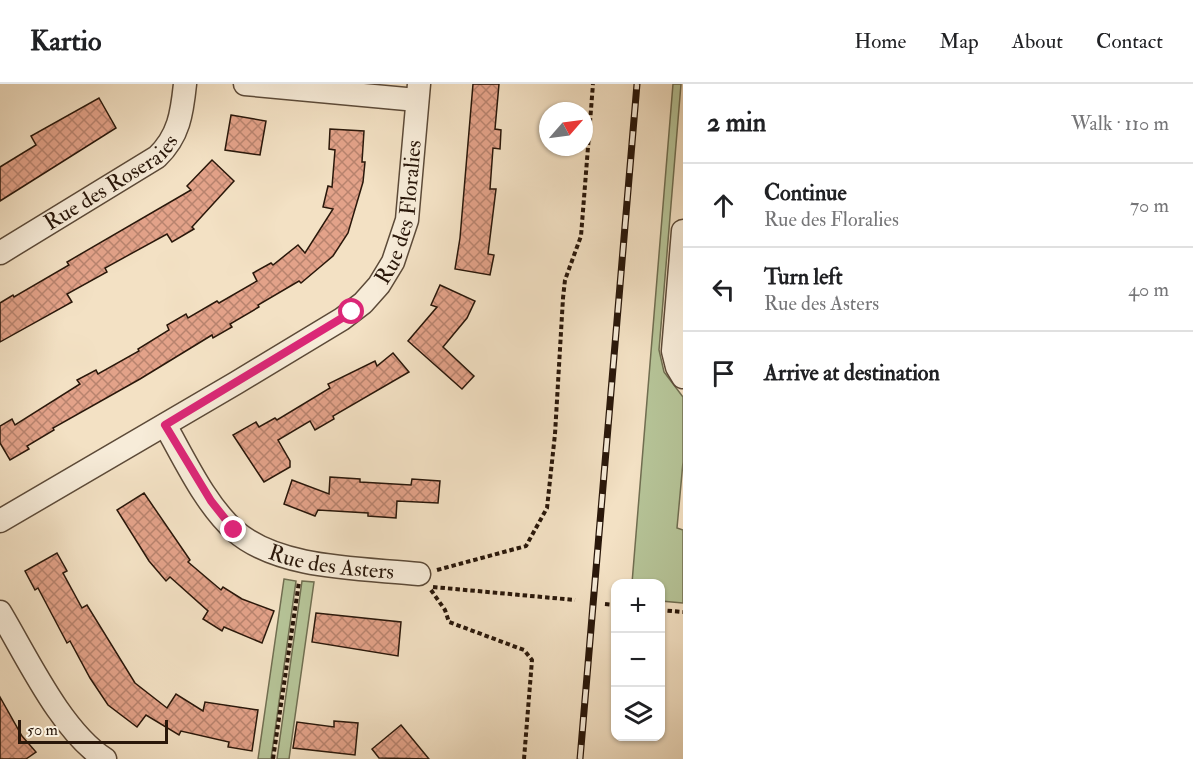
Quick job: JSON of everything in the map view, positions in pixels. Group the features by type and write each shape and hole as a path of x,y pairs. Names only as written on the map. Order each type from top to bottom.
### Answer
{"street":[{"name":"Rue des Roseraies","path":"0,252 157,157 169,145 177,131 185,84"},
{"path":"244,84 418,92"},
{"name":"Rue des Floralies","path":"0,521 342,319 363,303 379,285 393,262 407,220 418,92"},
{"path":"683,231 673,351 676,367 683,377"},
{"name":"Rue des Asters","path":"165,425 219,513 234,530 256,546 303,561 426,579"},
{"path":"0,612 71,728 88,747 105,759"}],"path":[{"path":"426,579 435,570 526,546 547,508 555,434 563,298 565,280 581,236 593,84"},
{"path":"426,579 440,589 575,600"},
{"path":"426,579 445,610 449,622 524,650 532,660 524,759"},
{"path":"273,759 299,582"},
{"path":"605,604 611,605"},
{"path":"665,610 683,612"}],"green space":[{"path":"673,84 681,84 659,350 664,372 683,397 683,462 677,528 683,530 683,603 665,601 665,579 632,579"},
{"path":"284,579 296,581 271,759 258,759"},
{"path":"302,581 314,582 289,759 277,759"}],"building":[{"path":"473,84 499,84 495,129 501,130 500,149 493,148 490,189 496,189 488,254 494,255 490,275 455,269 460,238"},
{"path":"99,98 116,128 0,201 0,167 36,145 31,136"},
{"path":"231,115 266,121 260,155 225,150"},
{"path":"330,129 364,131 362,162 365,162 363,182 348,233 333,256 301,283 299,281 258,305 259,307 230,324 232,327 213,338 212,335 53,428 54,430 27,446 29,449 10,460 0,443 0,426 12,419 15,425 80,384 77,380 96,370 98,374 139,351 138,349 169,330 167,325 186,314 188,318 217,301 219,303 257,281 253,273 271,263 273,265 298,245 305,253 333,209 323,207 328,186 332,187 335,150 329,149"},
{"path":"212,160 234,181 192,227 194,229 172,242 167,234 105,268 107,272 67,294 72,302 0,342 0,303 69,265 67,262 191,190 187,186"},
{"path":"440,285 475,301 467,318 443,347 474,376 462,389 408,341 437,307 431,305"},
{"path":"393,353 409,372 333,416 334,419 315,430 310,421 278,440 290,461 290,467 264,482 233,435 256,422 259,427 275,418 277,420 330,388 328,384 375,361 377,366"},
{"path":"330,477 360,479 360,482 411,485 412,479 440,481 438,503 397,501 396,518 368,516 368,513 318,510 315,516 284,504 292,480 329,494"},
{"path":"144,493 190,560 188,562 221,590 223,587 242,599 274,611 262,643 224,627 222,631 203,619 208,611 170,577 166,581 149,561 117,510"},
{"path":"57,553 67,571 63,573 82,608 87,605 135,683 167,708 176,694 203,711 205,702 258,710 252,751 228,747 229,742 181,731 179,735 146,715 137,727 108,705 70,641 67,643 38,588 35,590 25,571"},
{"path":"316,613 401,622 398,656 312,642"},
{"path":"0,697 22,736 36,752 26,759 0,759"},
{"path":"334,721 358,723 355,755 293,748 297,722 334,727"},
{"path":"401,725 429,759 379,758 372,749"}],"railway":[{"path":"580,759 637,84"}],"route":[{"path":"234,530 211,501 165,425 352,312"}]}
